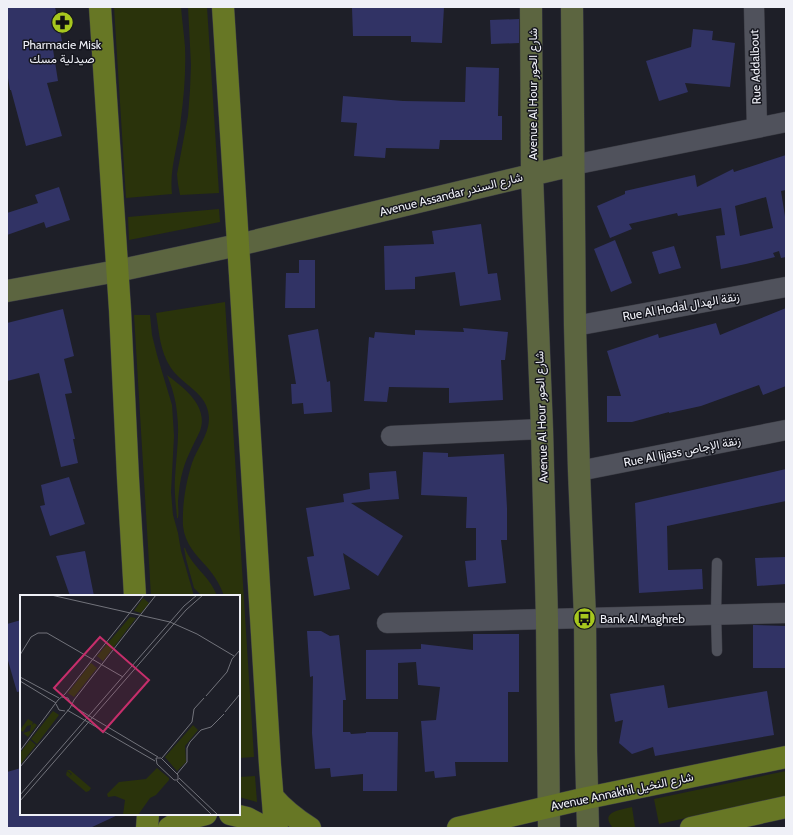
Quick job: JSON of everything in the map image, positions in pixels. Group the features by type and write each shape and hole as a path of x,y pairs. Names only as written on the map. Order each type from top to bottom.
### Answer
{"main road":[{"path":"100,7 117,271 135,595"},
{"path":"223,7 269,757 274,815 277,828"},
{"name":"Avenue Annakhil شارع النخيل","path":"458,828 587,798 786,757"},
{"path":"273,797 290,814 310,828"},
{"path":"691,828 786,807"},
{"path":"147,828 148,815"},
{"path":"169,828 191,817 201,815"},
{"path":"234,815 247,818 266,828"}],"street":[{"name":"Avenue Al Hour شارع الحور","path":"531,7 532,175 542,429 547,619 549,828"},
{"path":"572,7 576,326 579,471 585,618 588,828"},
{"name":"Rue Addalbout","path":"754,7 757,128"},
{"name":"Avenue Assandar شارع السندر","path":"7,291 117,271 238,245 573,165 786,122"},
{"name":"Rue Al Hodal زنقة الهدال","path":"576,326 786,287"},
{"path":"391,436 542,429"},
{"name":"Rue Al Ijjass زنقة الإجاص","path":"579,471 786,430"},
{"path":"387,623 786,613"}],"lane":[{"path":"717,563 717,651"}],"green space":[{"path":"114,7 181,7 185,47 185,74 180,128 173,165 171,184 172,194 126,198"},
{"path":"188,7 207,7 219,193 180,195 178,184 177,174 188,116 190,90 191,65"},
{"path":"219,209 220,222 129,240 128,217"},
{"path":"225,302 254,757 240,758 240,595 224,595 215,577 195,554 189,544 183,526 184,502 188,478 192,463 207,431 209,418 208,411 206,404 197,393 176,374 167,362 160,342 156,313"},
{"path":"134,315 150,315 152,335 172,405 174,436 171,492 173,515 181,551 194,595 151,595"},
{"path":"167,375 193,398 201,414 202,422 200,431 182,474 178,501 178,518 175,470 178,421 175,398"},
{"path":"184,548 192,561 210,583 217,595 201,595 194,588"},
{"path":"786,771 786,796 659,824 654,799"},
{"path":"255,776 257,802 240,797 240,777"},
{"path":"632,807 635,827 613,828 609,823 608,818 610,815 617,811"}],"building":[{"path":"7,7 55,7 62,41 52,43 58,81 47,83 62,136 26,146 10,90 7,72"},
{"path":"444,7 442,43 411,42 411,36 353,36 352,8"},
{"path":"519,19 519,43 491,44 490,20"},
{"path":"693,29 713,31 712,40 735,43 730,87 685,83 688,92 659,101 646,61 691,47"},
{"path":"466,67 499,68 498,116 502,116 502,140 440,140 439,149 386,148 385,158 354,156 357,123 341,122 343,96 403,101 465,102"},
{"path":"786,155 786,190 781,191 786,223 786,257 781,258 779,251 773,253 775,257 721,269 716,236 725,235 721,208 678,216 677,213 629,224 632,229 610,238 597,206 625,194 625,191 695,175 697,187 733,169 734,172","holes":["766,197 773,228 740,236 735,206"]},
{"path":"59,187 70,220 46,228 44,222 7,235 7,213 38,203 35,195"},
{"path":"481,224 488,274 497,273 501,300 460,306 455,272 415,277 415,289 385,290 384,246 434,244 432,231"},
{"path":"615,240 632,283 611,292 594,249"},
{"path":"674,246 681,268 659,274 652,252"},
{"path":"299,260 315,260 315,308 285,308 286,273 299,273"},
{"path":"786,308 786,386 763,395 759,385 701,406 669,412 632,422 607,422 607,396 621,396 607,351 658,334 659,338 716,323 720,335"},
{"path":"63,309 74,356 64,359 72,393 65,394 75,439 73,439 78,463 61,467 39,373 7,381 7,323"},
{"path":"463,328 508,332 505,360 501,360 503,400 449,403 449,388 389,387 387,402 364,401 369,337 374,338 375,332 415,335 415,330 464,332"},
{"path":"318,329 327,382 330,381 332,412 304,414 303,403 292,404 291,384 296,384 288,335"},
{"path":"423,452 448,453 448,457 504,454 507,540 501,540 506,583 468,587 465,561 476,560 476,528 466,528 467,497 421,495"},
{"path":"786,469 786,501 667,526 668,570 702,569 703,589 639,593 635,503"},
{"path":"396,471 399,499 351,503 403,536 378,576 343,553 350,589 314,596 307,557 314,556 306,508 344,502 343,494 370,489 369,473"},
{"path":"69,477 85,524 50,536 40,506 45,505 41,485"},
{"path":"85,551 94,595 70,595 56,556"},
{"path":"786,557 786,584 757,586 755,558"},
{"path":"20,620 20,691 17,692 7,657 7,624"},
{"path":"753,625 786,626 786,668 753,668"},
{"path":"307,631 321,631 330,636 339,635 346,700 343,700 343,732 350,732 351,734 366,732 398,732 397,791 363,791 363,774 331,777 330,768 315,769 312,733 313,676 310,677"},
{"path":"473,634 519,634 519,692 508,692 508,762 455,762 456,776 435,778 434,771 425,772 421,721 436,720 440,687 418,685 416,662 398,663 398,699 366,699 366,650 421,649 421,644 473,650"},
{"path":"664,685 668,708 767,691 774,735 655,756 653,747 632,754 619,743 623,720 615,722 610,694"},
{"path":"20,768 20,815 118,815 90,828 7,828 7,772"}],"place":[{"name":"Pharmacie Misk صيدلية مسك","path":"62,23"},
{"name":"Bank Al Maghreb","path":"585,618"}]}
